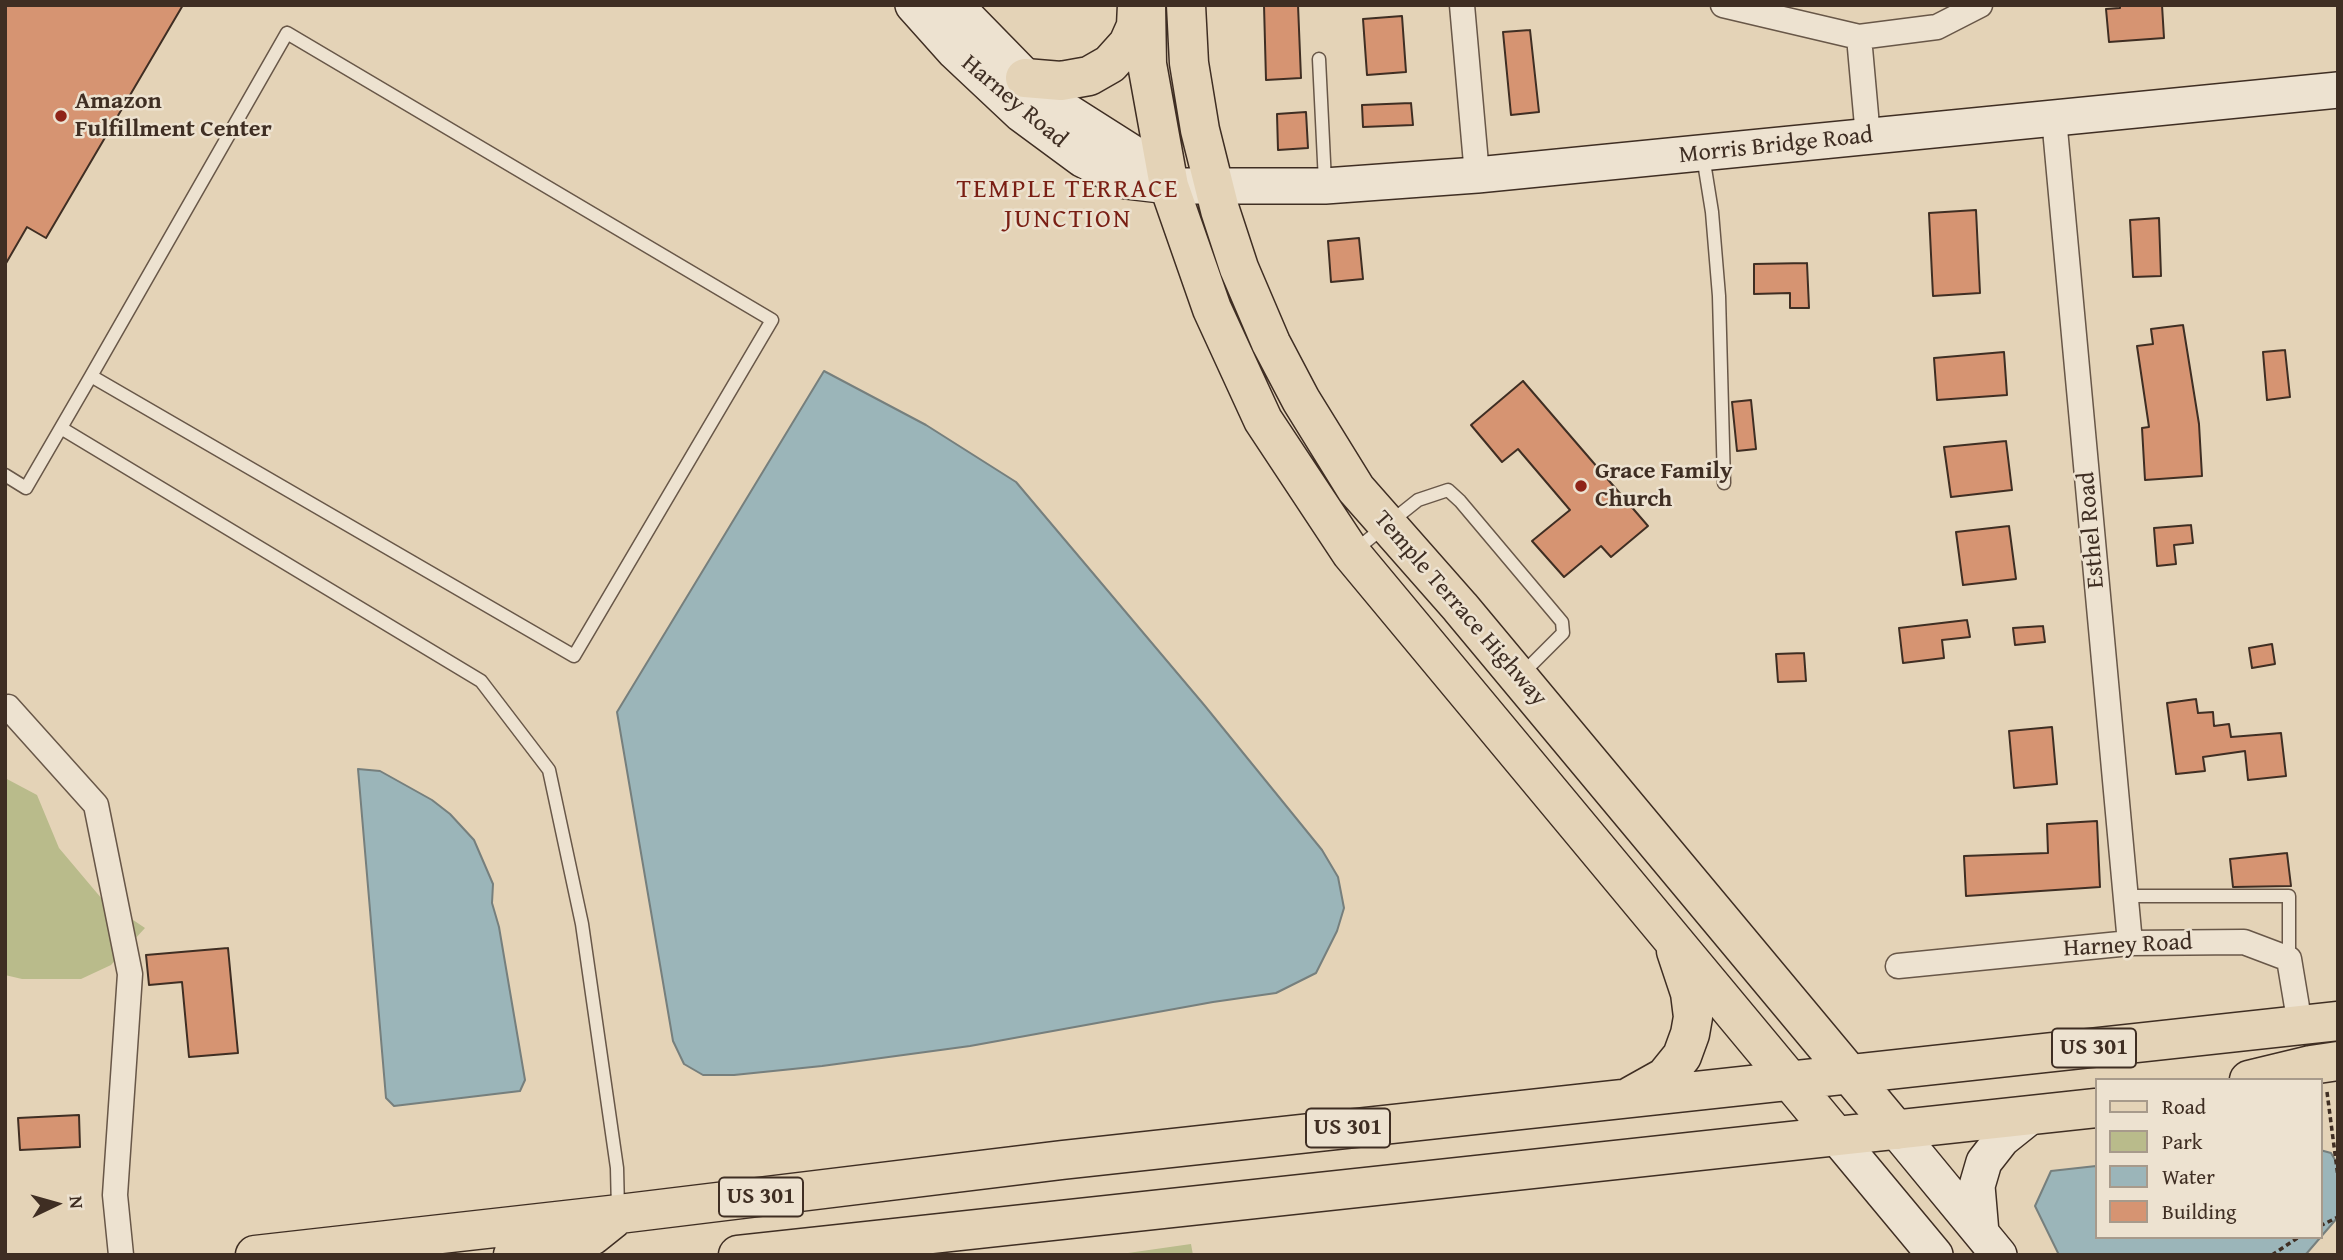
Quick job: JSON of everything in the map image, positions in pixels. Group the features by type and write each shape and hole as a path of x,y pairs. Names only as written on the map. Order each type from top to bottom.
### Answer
{"main road":[{"path":"1025,78 1060,81 1089,75 1110,64 1128,44 1136,26 1137,5"},
{"name":"Temple Terrace Highway","path":"1146,5 1147,64 1169,186 1212,309 1263,421 1351,553 1836,1136"},
{"name":"Temple Terrace Highway","path":"1186,5 1189,63 1200,130 1213,185 1239,268 1271,343 1301,400 1356,489 1518,677 1896,1130"},
{"path":"1628,1098 1665,1077 1682,1056 1690,1034 1693,1017 1690,993 1671,936"},
{"name":"US 301","path":"255,1255 1062,1160 2338,1021"},
{"path":"2257,1078 2311,1065 2330,1076"},
{"name":"US 301","path":"738,1255 2094,1108"},
{"path":"513,1255 574,1245 593,1235 619,1214"}],"street":[{"name":"Harney Road","path":"913,5 956,52 1021,114 1082,159 1126,181 1169,186 1213,185"},
{"name":"Harney Road","path":"955,5 1045,98 1131,152 1169,186"},
{"path":"1462,5 1477,174"},
{"path":"1723,5 1859,37 1937,27 1980,5"},
{"path":"1859,37 1868,137"},
{"name":"Morris Bridge Road","path":"1213,185 1325,186 1477,174 2338,90"},
{"name":"Esthel Road","path":"2054,118 2130,943"},
{"path":"8,707 96,805 130,974 115,1195 121,1255"},
{"name":"Harney Road","path":"1898,966 2130,943 2244,942 2289,959"},
{"path":"2289,959 2300,1025"},
{"path":"1990,1244 1977,1186 1984,1162 2001,1139 2032,1115"},
{"path":"1896,1130 1990,1244"},
{"path":"1836,1136 1935,1255"}],"lane":[{"path":"5,475 26,488 287,33 772,320 574,656 91,376"},
{"path":"1319,59 1325,186"},
{"path":"1702,153 1712,212 1719,296 1724,483"},
{"path":"61,428 481,681 549,770 582,924 617,1168 619,1214"},
{"path":"1351,553 1418,500 1448,490 1460,500 1562,622 1563,633 1518,677"},
{"path":"2125,896 2289,896 2289,959"}],"path":[{"path":"2330,1076 2338,1177"},
{"path":"2322,1225 2338,1217"},
{"path":"2272,1255 2296,1239"}],"green space":[{"path":"5,778 37,795 59,848 102,899 145,928 111,965 81,979 22,979 5,975"},
{"path":"1191,1244 1193,1255 1114,1255"}],"water":[{"path":"824,371 926,425 1016,482 1205,706 1322,850 1338,877 1344,908 1337,931 1316,973 1276,993 970,1046 734,1075 703,1075 684,1064 673,1041 617,712"},
{"path":"358,769 380,771 432,800 450,814 474,840 493,884 492,903 499,927 525,1080 520,1091 394,1106 386,1098"},
{"path":"2322,1151 2331,1153 2338,1165 2338,1217 2322,1236"},
{"path":"2094,1166 2094,1239 2319,1239 2304,1255 2059,1255 2035,1206 2051,1171"}],"building":[{"name":"Amazon Fulfillment Center","path":"5,5 183,5 46,238 27,227 5,265"},
{"path":"1264,5 1298,5 1301,78 1266,80"},
{"path":"2120,5 2162,5 2164,38 2109,42 2106,9 2120,8"},
{"path":"1402,16 1406,72 1367,75 1363,19"},
{"path":"1530,30 1539,112 1511,115 1503,32"},
{"path":"1411,103 1413,125 1363,127 1362,105"},
{"path":"1306,112 1308,148 1278,150 1277,114"},
{"path":"1976,210 1980,293 1933,296 1929,213"},
{"path":"2159,218 2161,276 2133,277 2130,220"},
{"path":"1359,238 1363,279 1331,282 1328,241"},
{"path":"1807,263 1809,308 1790,308 1790,293 1754,294 1754,264"},
{"path":"2183,325 2199,424 2202,476 2145,480 2142,428 2149,427 2137,346 2153,344 2151,329"},
{"path":"2285,350 2290,397 2267,400 2263,352"},
{"path":"2004,352 2007,395 1937,400 1934,358"},
{"name":"Grace Family Church","path":"1523,381 1648,526 1611,557 1601,546 1564,577 1532,541 1570,510 1518,449 1502,462 1471,425"},
{"path":"1751,400 1756,449 1737,451 1732,402"},
{"path":"2006,441 2012,490 1951,497 1944,447"},
{"path":"2191,525 2193,543 2174,545 2176,564 2157,566 2154,528"},
{"path":"2009,526 2016,579 1963,585 1956,532"},
{"path":"1967,620 1970,637 1942,640 1944,658 1903,663 1899,628"},
{"path":"2043,626 2045,642 2015,645 2013,628"},
{"path":"2272,644 2275,664 2252,668 2249,648"},
{"path":"1804,653 1806,681 1778,682 1776,654"},
{"path":"2196,699 2198,713 2213,712 2214,726 2229,724 2231,737 2281,733 2286,776 2248,780 2245,751 2203,757 2205,771 2176,774 2167,703"},
{"path":"2052,727 2057,784 2014,788 2009,731"},
{"path":"2097,821 2100,887 1966,896 1964,856 2048,853 2047,824"},
{"path":"2287,853 2291,886 2233,887 2230,859"},
{"path":"228,948 238,1053 189,1057 182,982 149,985 146,955"},
{"path":"79,1115 80,1147 20,1150 18,1118"}],"place":[{"name":"Amazon Fulfillment Center","path":"61,116"},
{"name":"Grace Family Church","path":"1581,486"}],"district":[{"name":"TEMPLE TERRACE JUNCTION","path":"1068,204"}]}
